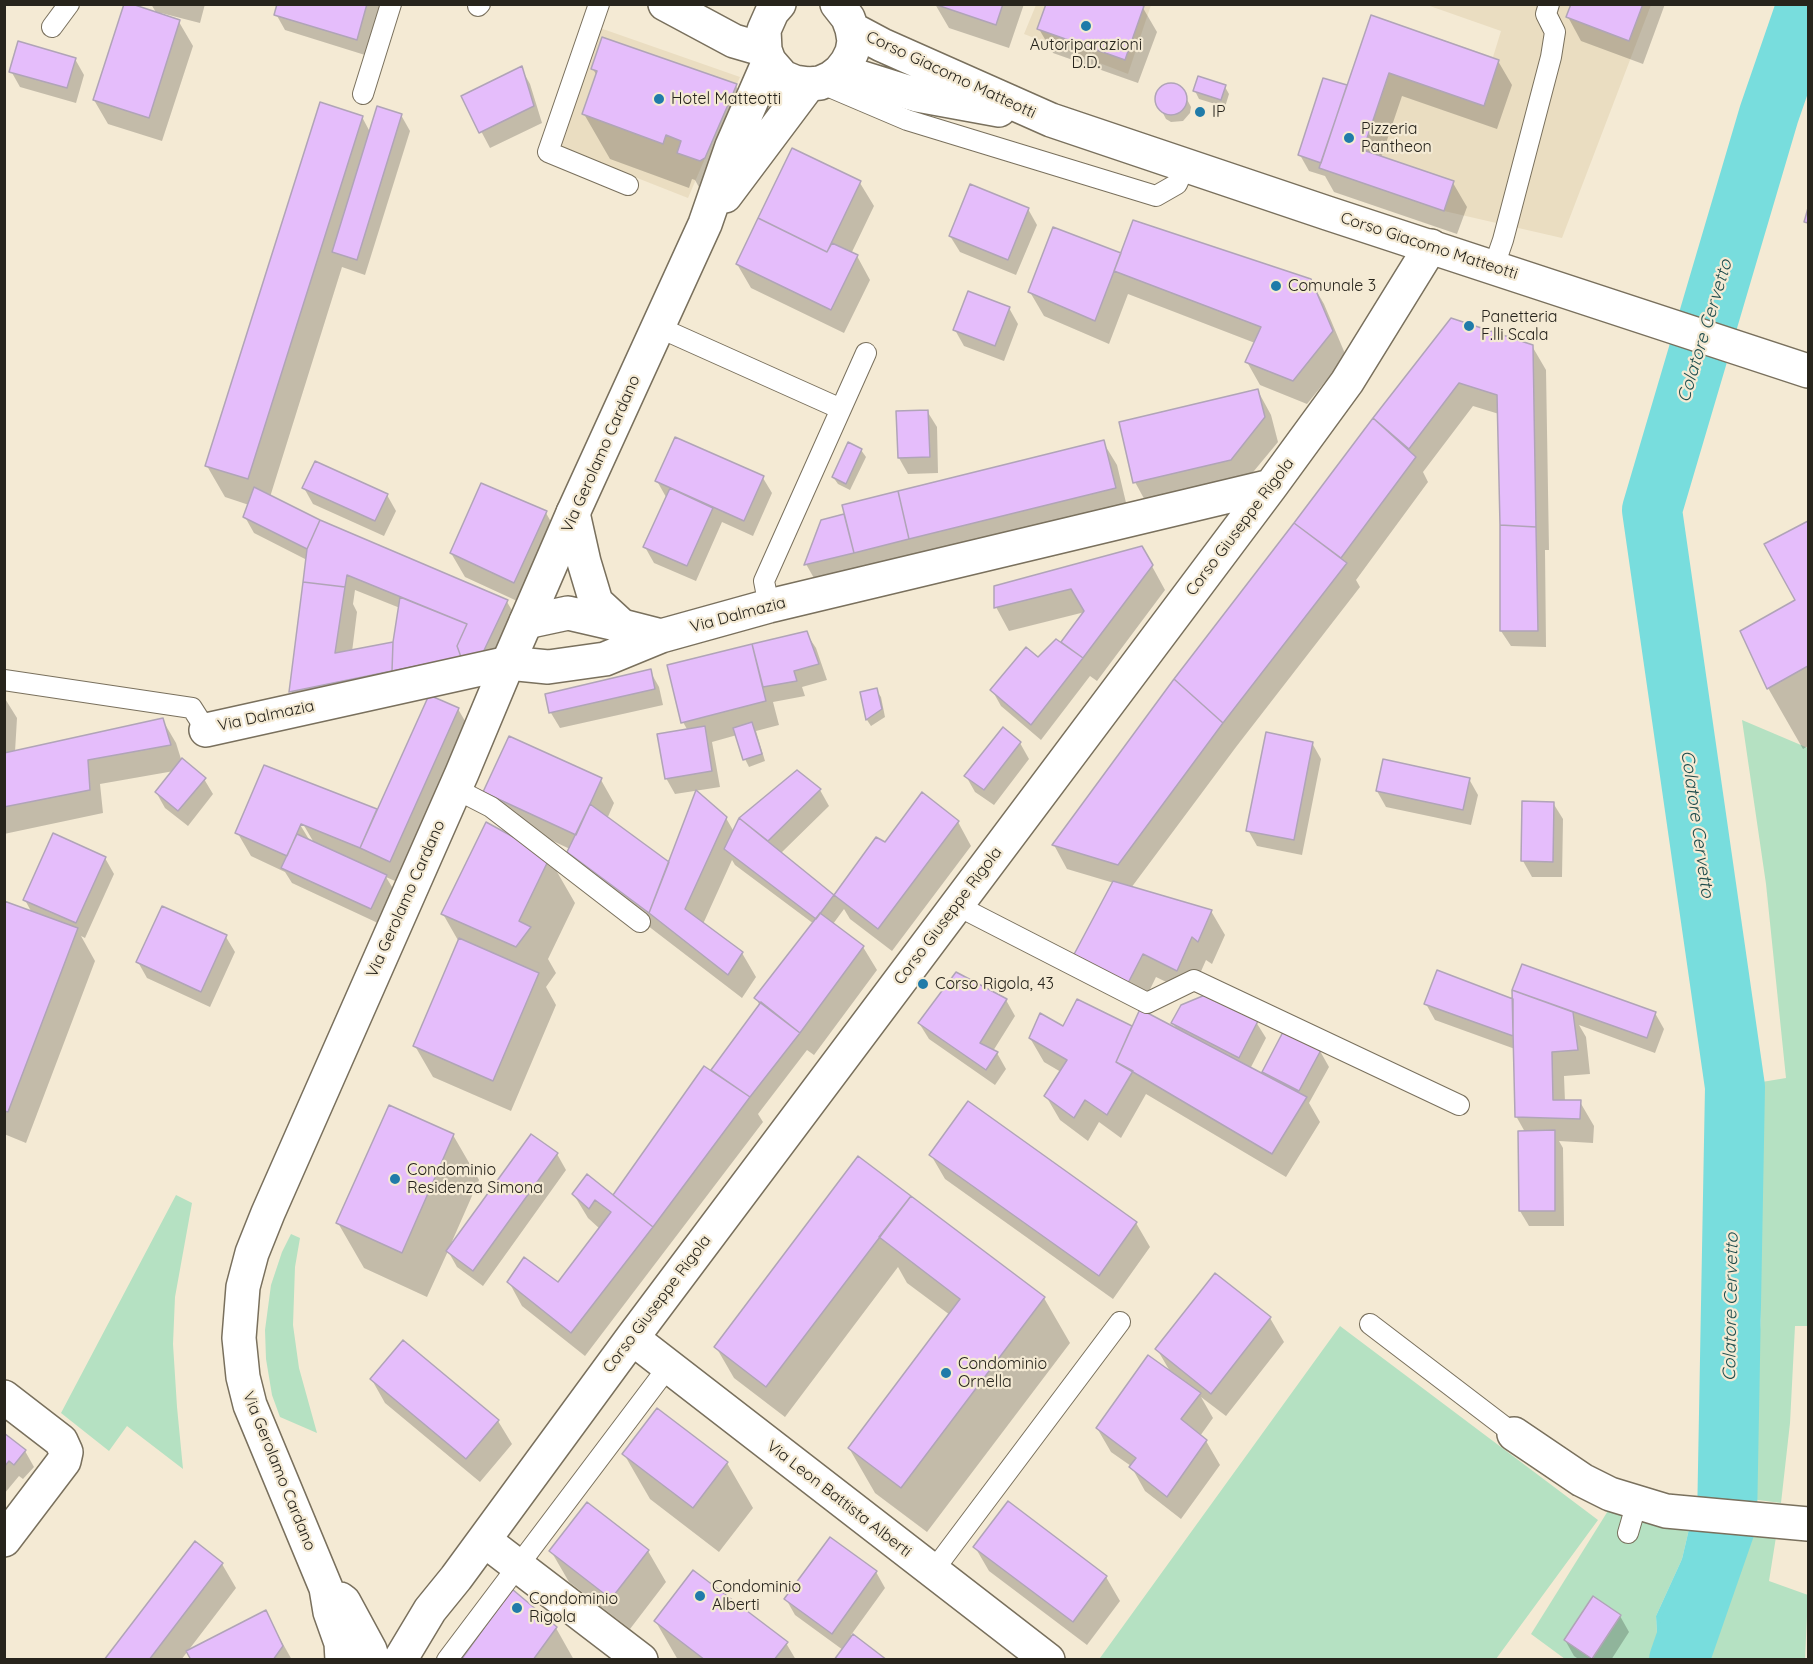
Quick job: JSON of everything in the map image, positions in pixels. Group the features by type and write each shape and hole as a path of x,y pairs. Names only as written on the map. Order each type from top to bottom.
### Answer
{"street":[{"path":"665,4 767,56"},
{"name":"Via Gerolamo Cardano","path":"342,1659 341,1643 330,1612 326,1588 250,1405 243,1377 239,1338 243,1287 252,1253 268,1213 573,513 705,224 767,56 764,30 772,12 779,4"},
{"name":"Via Gerolamo Cardano","path":"705,224 823,79 847,62 854,41 844,12"},
{"name":"Corso Giacomo Matteotti","path":"844,12 882,45 1050,120 1809,371"},
{"name":"Corso Giacomo Matteotti","path":"767,56 783,77 795,82 823,79 917,94 1050,120"},
{"name":"Corso Giuseppe Rigola","path":"400,1659 429,1610 456,1578 632,1338 1347,382 1431,246"},
{"name":"Via Dalmazia","path":"206,730 508,663 548,667 605,659 661,636 769,606 1271,486"},
{"path":"573,513 596,602 622,626"},
{"path":"526,622 568,613 661,636"},
{"name":"Via Leon Battista Alberti","path":"632,1338 1048,1659"},
{"path":"4,1397 61,1441 66,1452 64,1461 4,1540"},
{"path":"1514,1434 1582,1480 1610,1494 1652,1507 1797,1523"},
{"path":"484,1540 641,1659"},
{"name":"Corso Giuseppe Rigola","path":"421,1659 425,1646 441,1618 456,1578"},
{"name":"Via Gerolamo Cardano","path":"326,1588 344,1602 373,1659"}],"lane":[{"path":"52,27 69,4"},
{"path":"363,94 391,4"},
{"path":"599,4 548,152 628,186"},
{"path":"1494,267 1551,57 1555,32 1546,14 1549,4"},
{"path":"823,79 907,120 1156,196 1177,184 1185,166"},
{"path":"658,327 841,409"},
{"path":"769,606 764,581 866,353"},
{"path":"4,680 192,708 206,730"},
{"path":"454,788 491,807 640,922"},
{"path":"956,905 1147,1003 1194,980 1459,1105"},
{"path":"933,1571 1120,1322"},
{"path":"1370,1324 1514,1434"},
{"path":"447,1659 669,1366"},
{"path":"1628,1533 1652,1507"}],"shaded area":[{"path":"1036,5 1151,5 1128,74 1024,34"},
{"path":"1427,5 1651,5 1562,238 1444,211 1319,168 1320,163 1298,155 1323,78 1347,85 1371,15 1493,57 1501,31"},
{"path":"600,28 740,77 688,198 556,146"}],"green space":[{"path":"1742,720 1808,748 1808,1326 1795,1326 1790,1423 1781,1503 1743,1498 1761,1320 1750,1084 1786,1078 1766,884"},
{"path":"176,1195 192,1203 175,1297 173,1344 183,1469 127,1426 109,1451 61,1413"},
{"path":"291,1234 300,1238 295,1267 293,1325 299,1368 317,1433 280,1417 272,1395 266,1359 265,1330 271,1285 282,1252"},
{"path":"1340,1326 1598,1520 1496,1659 1100,1658"},
{"path":"1611,1506 1689,1529 1682,1559 1656,1616 1658,1651 1654,1659 1565,1659 1531,1634"},
{"path":"1740,1533 1776,1537 1769,1581 1808,1595 1805,1659 1705,1660"}],"water":[{"path":"1689,1529 1744,1534 1730,1602 1707,1659 1654,1660 1658,1650 1656,1616 1682,1559"}],"building":[{"path":"124,4 132,4 180,20 149,118 93,100"},
{"path":"277,4 367,4 357,40 274,15"},
{"path":"934,4 1003,4 996,25"},
{"path":"1046,4 1139,4 1144,6 1125,60 1037,29"},
{"path":"1571,4 1643,4 1629,41 1566,17"},
{"path":"1371,15 1499,60 1484,106 1389,73 1363,150 1454,181 1444,211 1319,168"},
{"name":"Hotel Matteotti","path":"602,37 737,84 705,158 700,161 677,153 681,141 666,135 663,144 582,114 597,71 591,69"},
{"path":"18,41 76,58 67,88 9,72"},
{"path":"522,66 534,106 479,133 461,96"},
{"path":"1198,76 1226,85 1221,100 1193,91"},
{"path":"1323,78 1347,85 1321,163 1298,155"},
{"path":"1171,83 1182,88 1187,99 1182,110 1171,115 1160,110 1155,99 1160,88"},
{"path":"320,102 363,116 248,479 205,466"},
{"path":"377,106 402,114 357,260 332,252"},
{"path":"792,148 861,181 827,252 758,218"},
{"path":"970,184 1029,208 1008,260 949,236"},
{"path":"1808,208 1808,223 1804,222"},
{"path":"758,218 827,252 832,243 858,255 831,310 736,264"},
{"path":"1133,220 1311,279 1333,331 1293,381 1245,362 1261,327 1114,271"},
{"path":"1053,227 1121,253 1095,321 1028,292"},
{"path":"968,291 1010,307 995,346 953,330"},
{"path":"1451,318 1533,345 1536,527 1500,525 1497,395 1459,383 1409,449 1373,418"},
{"path":"1258,389 1265,417 1231,460 1133,483 1119,422"},
{"path":"928,410 930,457 898,458 896,411"},
{"path":"1373,418 1416,457 1341,558 1294,523"},
{"path":"675,437 764,476 744,521 655,481"},
{"path":"1104,440 1116,488 909,539 898,491"},
{"path":"848,442 862,449 846,484 832,477"},
{"path":"315,461 388,494 375,521 302,488"},
{"path":"481,483 547,511 514,583 450,553"},
{"path":"254,487 320,520 307,549 243,517"},
{"path":"670,488 713,508 687,566 643,547"},
{"path":"898,491 909,539 854,553 842,505"},
{"path":"844,514 854,553 804,565 821,520"},
{"path":"320,520 508,600 477,665 461,657 457,646 467,624 347,575 345,587 303,582 307,549"},
{"path":"1808,521 1808,666 1767,689 1740,631 1795,600 1764,544"},
{"path":"1294,523 1347,563 1223,723 1174,679"},
{"path":"1500,525 1536,527 1538,631 1500,631"},
{"path":"1142,546 1153,565 1083,658 1061,642 1084,611 1071,589 994,608 994,586"},
{"path":"303,582 345,587 335,653 393,642 392,671 289,692"},
{"path":"400,597 467,624 457,646 461,657 392,671 393,642"},
{"path":"807,631 819,664 794,671 797,681 763,687 752,644"},
{"path":"1056,639 1083,658 1031,725 990,690 1026,647 1038,657"},
{"path":"752,644 766,701 681,723 667,665"},
{"path":"651,669 655,689 549,713 545,694"},
{"path":"1174,679 1223,723 1118,865 1052,845"},
{"path":"877,688 882,709 866,720 860,692"},
{"path":"429,695 459,708 390,862 360,848"},
{"path":"163,718 171,745 88,760 90,790 4,807 4,753"},
{"path":"752,722 762,754 743,760 733,728"},
{"path":"705,726 712,771 665,779 657,734"},
{"path":"1003,727 1021,742 984,790 964,776"},
{"path":"1266,732 1313,742 1294,840 1246,831"},
{"path":"509,736 602,778 576,835 483,792"},
{"path":"182,758 206,778 178,811 155,792"},
{"path":"1383,759 1470,778 1463,810 1376,791"},
{"path":"264,765 377,809 360,848 301,824 287,856 235,833"},
{"path":"797,770 821,789 768,841 739,818"},
{"path":"696,790 727,817 685,909 743,952 728,975 649,913"},
{"path":"922,792 959,821 878,929 834,895 876,837 885,842"},
{"path":"1522,801 1554,802 1553,862 1521,861"},
{"path":"590,804 669,862 649,913 567,852"},
{"path":"739,818 834,895 816,919 724,849"},
{"path":"486,822 550,857 519,921 531,927 516,947 441,914"},
{"path":"53,833 106,857 76,923 23,900"},
{"path":"297,834 387,875 371,909 281,868"},
{"path":"1113,881 1212,910 1198,942 1192,937 1177,971 1143,954 1126,987 1071,960"},
{"path":"4,901 78,928 8,1112 4,1111"},
{"path":"162,906 227,935 201,992 136,962"},
{"path":"820,913 864,946 800,1033 754,998"},
{"path":"459,938 539,973 493,1081 413,1046"},
{"path":"1522,964 1656,1012 1647,1038 1512,990"},
{"path":"1437,970 1513,999 1513,1036 1424,1004"},
{"path":"956,972 1007,999 980,1043 998,1052 986,1070 918,1023"},
{"path":"1512,990 1573,1012 1578,1050 1552,1052 1553,1100 1581,1100 1580,1119 1515,1117"},
{"path":"1205,995 1258,1021 1239,1058 1171,1023 1181,1005"},
{"path":"1077,999 1132,1026 1116,1062 1133,1071 1107,1115 1085,1100 1074,1118 1044,1096 1067,1060 1029,1038 1040,1013 1063,1026"},
{"path":"761,1002 800,1033 750,1097 711,1070"},
{"path":"1140,1009 1307,1097 1272,1154 1116,1062"},
{"path":"1284,1030 1321,1050 1299,1091 1262,1072"},
{"path":"704,1066 750,1097 653,1227 613,1195"},
{"path":"968,1101 1137,1222 1099,1276 929,1155"},
{"name":"Condominio Residenza Simona","path":"389,1105 454,1134 402,1253 336,1223"},
{"path":"1555,1130 1555,1211 1519,1211 1518,1131"},
{"path":"531,1134 558,1153 473,1271 446,1251"},
{"path":"858,1156 911,1196 766,1387 714,1347"},
{"path":"587,1174 653,1227 571,1333 507,1282 524,1257 558,1282 611,1212 595,1200 589,1209 572,1194"},
{"name":"Condominio Ornella","path":"911,1196 1045,1297 901,1488 848,1448 960,1299 879,1237"},
{"path":"1215,1273 1271,1317 1211,1394 1155,1349"},
{"path":"403,1340 499,1420 466,1459 370,1379"},
{"path":"1148,1355 1201,1393 1181,1419 1207,1440 1167,1497 1129,1467 1136,1458 1096,1428"},
{"path":"657,1408 728,1462 693,1508 622,1454"},
{"path":"4,1433 26,1450 14,1465 9,1461 4,1467"},
{"path":"1008,1501 1107,1576 1073,1622 973,1547"},
{"path":"587,1502 649,1550 611,1599 549,1551"},
{"path":"830,1537 877,1571 832,1634 784,1599"},
{"path":"195,1541 223,1563 149,1660 104,1660"},
{"name":"Condominio Alberti","path":"693,1570 788,1642 774,1660 705,1660 654,1621"},
{"name":"Condominio Rigola","path":"512,1589 557,1627 533,1660 461,1660"},
{"path":"1593,1596 1621,1615 1592,1659 1564,1640"},
{"path":"266,1610 283,1646 273,1660 191,1660 186,1651"},
{"path":"853,1634 887,1660 834,1660"}],"waterway":[{"name":"Colatore Cervetto","path":"1679,1660 1727,1522 1735,1087 1652,510 1769,114 1807,4"}],"place":[{"name":"Autoriparazioni D.D.","path":"1086,26"},
{"name":"Hotel Matteotti","path":"659,99"},
{"name":"IP","path":"1200,112"},
{"name":"Pizzeria Pantheon","path":"1349,138"},
{"name":"Comunale 3","path":"1276,286"},
{"name":"Panetteria F.lli Scala","path":"1469,326"},
{"name":"Corso Rigola, 43","path":"923,984"},
{"name":"Condominio Residenza Simona","path":"395,1179"},
{"name":"Condominio Ornella","path":"946,1373"},
{"name":"Condominio Alberti","path":"700,1596"},
{"name":"Condominio Rigola","path":"517,1608"}]}
